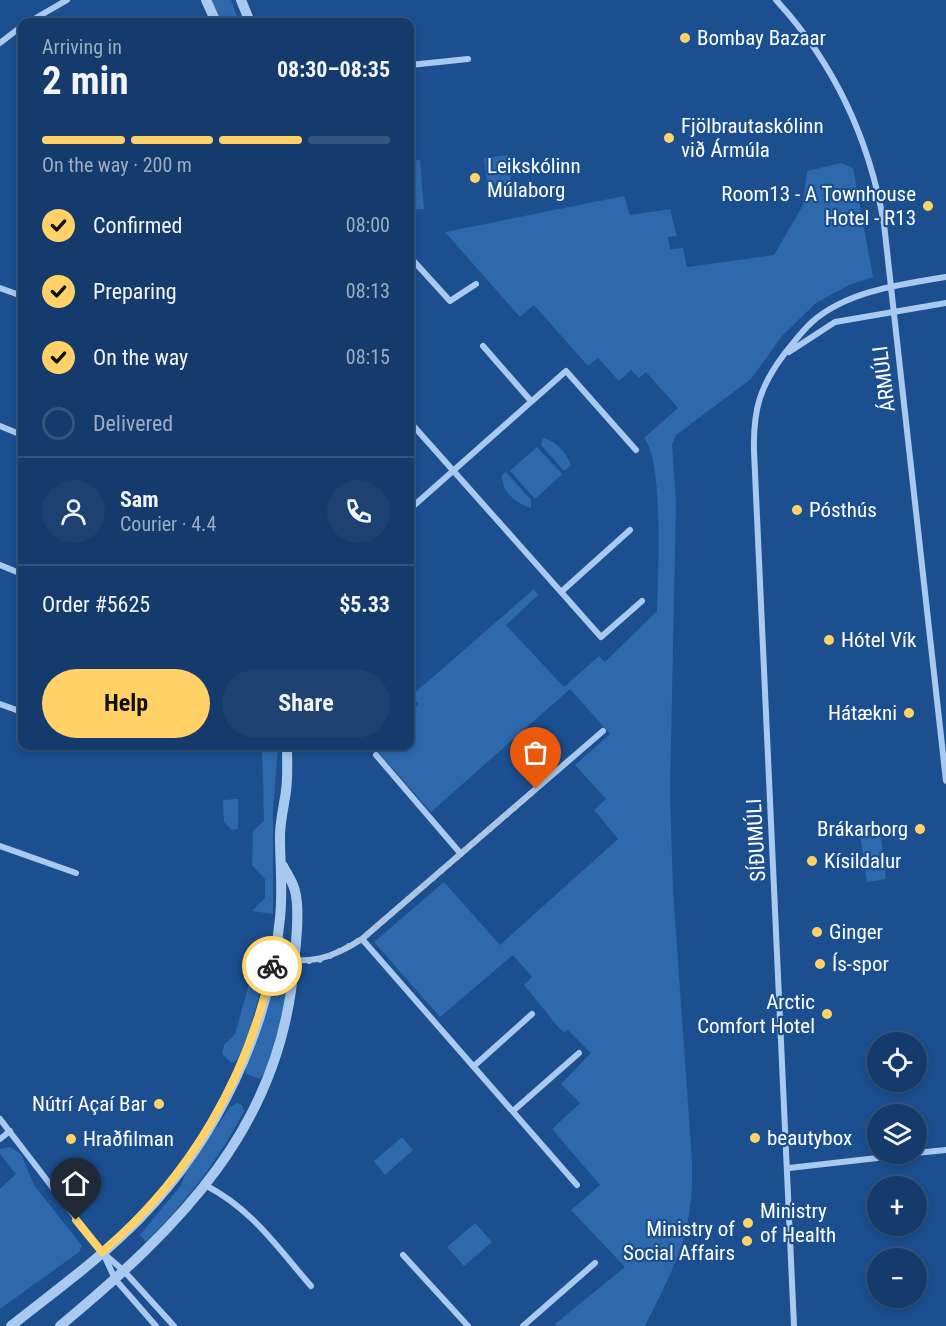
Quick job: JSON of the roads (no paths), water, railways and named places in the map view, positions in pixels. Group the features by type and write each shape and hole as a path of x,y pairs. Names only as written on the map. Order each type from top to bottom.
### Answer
{"street":[{"path":"35,18 67,0"},
{"path":"206,0 214,18"},
{"path":"241,0 248,18"},
{"name":"ÁRMÚLI","path":"776,0 819,54 861,134 872,165 880,201 946,781"},
{"path":"0,43 18,29"},
{"path":"414,64 468,59"},
{"path":"414,261 450,301 476,284"},
{"name":"SÍÐUMÚLI","path":"794,1326 789,1168 754,444 759,395 781,358 813,320 855,298 890,286 946,277"},
{"path":"0,288 18,295"},
{"name":"SÍÐUMÚLI","path":"781,358 835,322 946,303"},
{"path":"483,346 531,402"},
{"path":"414,505 566,371 636,450"},
{"path":"0,426 18,433"},
{"path":"414,427 601,637 642,601"},
{"path":"561,592 630,530"},
{"path":"0,566 18,573"},
{"path":"0,704 18,711"},
{"path":"273,959 294,961 324,959 362,939 603,731"},
{"path":"11,1326 102,1252 160,1196 215,1119 244,1057 262,1005 273,959 280,919 283,866 280,837 287,750"},
{"path":"376,755 461,854"},
{"path":"0,846 76,873"},
{"path":"60,1326 115,1279 183,1212 205,1185 245,1126 267,1085 286,1023 294,961 296,891 283,866"},
{"path":"362,939 577,1185"},
{"path":"474,1066 532,1014"},
{"path":"513,1111 579,1053"},
{"path":"0,1119 102,1252 115,1279 156,1326"},
{"path":"0,1139 10,1131"},
{"path":"927,1152 946,1150"},
{"path":"789,1168 867,1159"},
{"path":"205,1185 233,1200 246,1212 311,1286"},
{"path":"102,1252 124,1270 174,1326"},
{"path":"403,1255 468,1326"},
{"path":"523,1326 594,1263"}],"place":[{"name":"Bombay Bazaar","path":"685,38"},
{"name":"Fjölbrautaskólinn við Ármúla","path":"669,138"},
{"name":"Leikskólinn Múlaborg","path":"475,178"},
{"name":"Room13 - A Townhouse Hotel - R13","path":"928,206"},
{"name":"Pósthús","path":"797,510"},
{"name":"Hótel Vík","path":"829,640"},
{"name":"Hátækni","path":"909,713"},
{"name":"Brákarborg","path":"920,829"},
{"name":"Kísildalur","path":"812,861"},
{"name":"Ginger","path":"817,932"},
{"name":"Ís-spor","path":"820,964"},
{"name":"Arctic Comfort Hotel","path":"827,1014"},
{"name":"Nútrí Açaí Bar","path":"159,1104"},
{"name":"beautybox","path":"755,1138"},
{"name":"Hraðfilman","path":"71,1139"},
{"name":"Ministry of Health","path":"748,1223"},
{"name":"Ministry of Social Affairs","path":"747,1241"}]}
